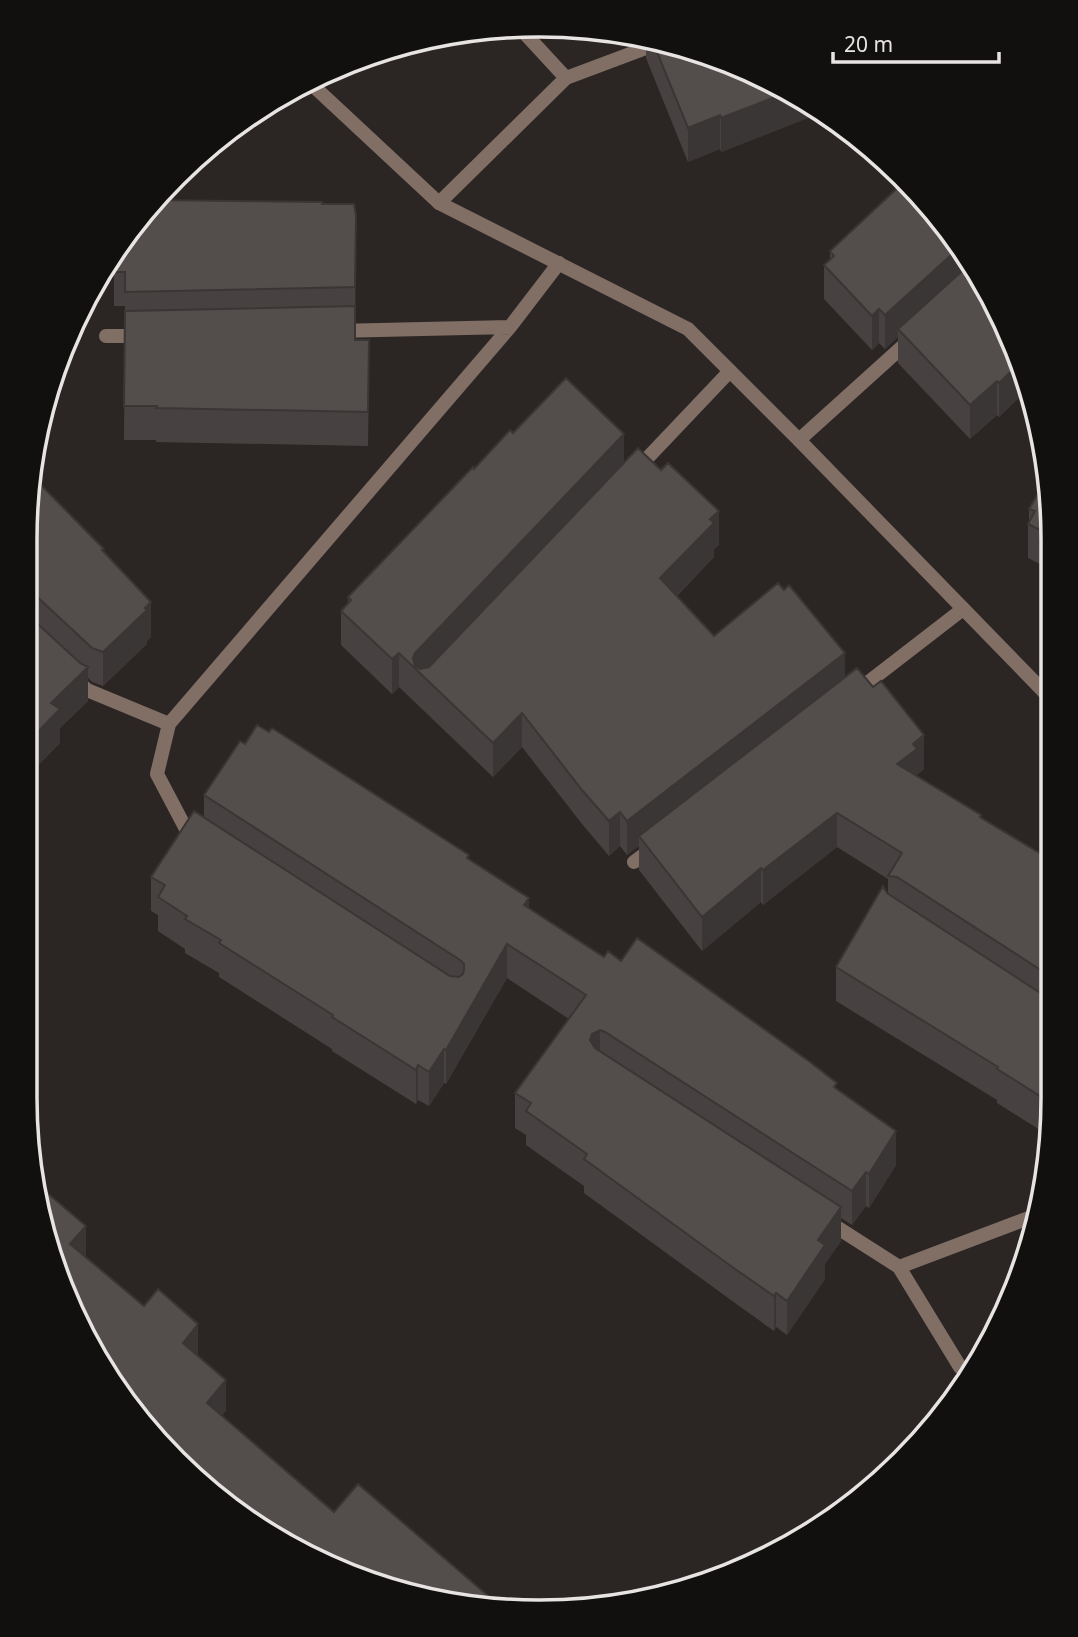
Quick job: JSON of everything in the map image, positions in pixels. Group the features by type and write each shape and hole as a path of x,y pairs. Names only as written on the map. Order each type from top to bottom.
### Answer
{"street":[{"path":"528,37 566,78"},
{"path":"439,202 566,78 646,48"},
{"path":"317,89 439,202 688,330 1041,689"},
{"path":"209,844 186,829 157,774 169,724 510,327 559,263"},
{"path":"315,331 510,327"},
{"path":"799,440 919,331"},
{"path":"106,336 162,335"},
{"path":"624,482 730,371"},
{"path":"842,702 963,609"},
{"path":"67,672 87,690 169,724"},
{"path":"634,862 667,837"},
{"path":"818,1215 899,1268 962,1368"},
{"path":"899,1268 1026,1219"}],"building":[{"path":"656,51 700,63 776,97 721,118 720,115 688,128"},
{"path":"898,188 952,254 885,315 879,309 872,316 824,265 834,256 830,251"},
{"path":"168,200 354,204 355,287 125,292 125,272 114,272"},
{"path":"963,270 989,317 1012,371 970,405 898,329"},
{"path":"355,306 355,340 369,340 368,412 124,406 125,311"},
{"path":"566,378 624,434 415,653 415,666 420,669 429,667 638,448 661,470 668,463 719,511 710,519 714,523 660,578 714,636 778,583 784,590 789,585 845,653 627,821 620,812 609,821 522,713 493,743 399,653 392,659 341,611 351,600 348,597 473,467 474,469 510,430 513,433"},
{"path":"40,484 104,549 102,550 151,602 145,608 147,610 103,652 92,648 37,597"},
{"path":"1039,493 1041,530 1028,524 1035,511 1029,509"},
{"path":"37,623 80,663 88,667 51,703 60,709 37,733"},
{"path":"857,668 873,687 881,681 924,735 913,744 917,749 897,764 1041,854 1041,970 897,877 888,876 902,853 837,813 763,870 761,868 702,917 639,836"},
{"path":"257,725 269,732 272,728 469,855 467,858 529,898 524,905 604,957 608,951 621,961 637,938 810,1062 837,1083 834,1087 896,1131 869,1174 866,1172 852,1191 605,1032 600,1030 592,1034 590,1040 595,1048 841,1207 818,1240 825,1245 787,1301 776,1293 774,1296 735,1269 584,1159 587,1154 526,1111 531,1103 515,1093 586,995 507,944 446,1050 444,1049 429,1072 418,1065 416,1070 332,1017 333,1015 219,943 221,940 185,919 187,916 158,897 165,885 151,877 194,811 450,976 459,977 463,974 464,964 460,960 204,795 240,741 245,744"},
{"path":"883,886 887,893 1041,993 1040,1096 997,1069 998,1067 836,967"},
{"path":"45,1191 86,1226 70,1244 144,1306 158,1289 198,1324 183,1343 226,1380 207,1403 334,1512 358,1484 490,1598 441,1591 378,1574 347,1562 260,1516 208,1476 161,1429 121,1377 104,1349 63,1259"}]}
